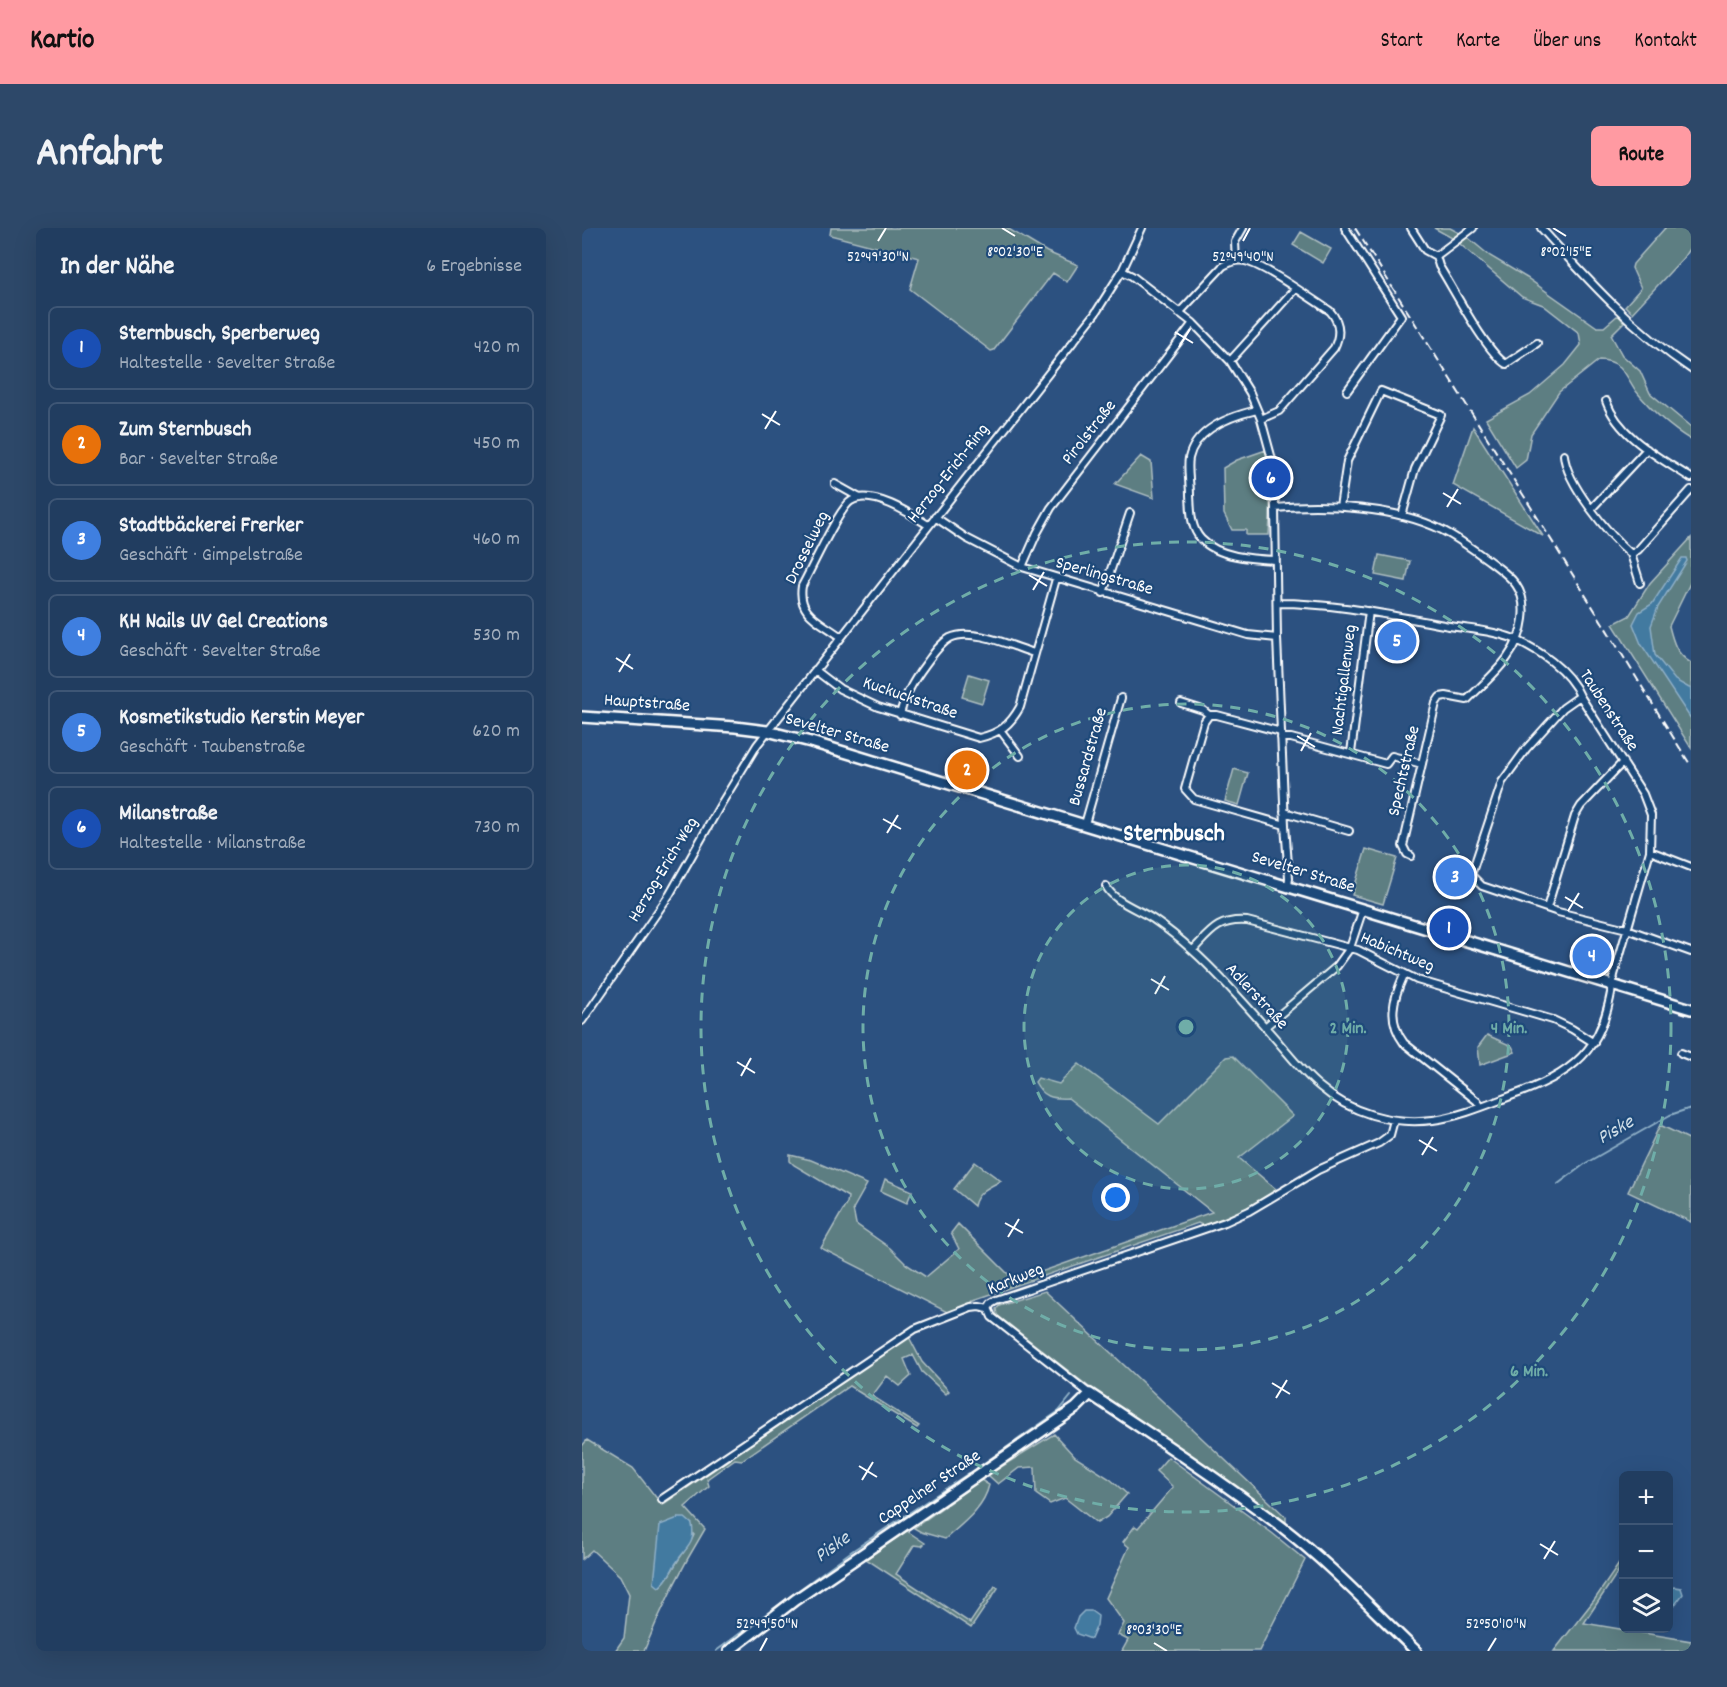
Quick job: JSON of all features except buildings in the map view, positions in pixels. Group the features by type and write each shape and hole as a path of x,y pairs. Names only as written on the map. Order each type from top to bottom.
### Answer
{"street":[{"name":"Herzog-Erich-Ring","path":"767,731 1095,314 1122,271 1142,228"},
{"path":"1236,261 1235,242 1243,228"},
{"path":"1346,228 1401,316 1347,391"},
{"path":"1411,228 1425,250 1436,256 1439,266 1484,340 1500,361 1506,364 1511,362 1537,344"},
{"path":"1436,256 1473,228"},
{"path":"1541,228 1623,315 1691,369"},
{"path":"1179,313 1216,272 1230,262 1247,261 1330,310 1335,316 1339,328 1334,348 1279,411 1261,419"},
{"path":"1122,271 1132,276 1193,323 1230,361 1250,393 1261,419 1273,463 1276,638 1288,886"},
{"path":"1230,361 1296,290"},
{"name":"Pirolstraße","path":"1022,567 1051,508 1193,323"},
{"path":"1340,507 1347,460 1381,391 1441,415 1415,469 1402,516"},
{"path":"1606,401 1612,416 1647,449 1691,478"},
{"path":"1257,410 1241,414 1210,428 1199,438 1189,458 1191,512 1193,526 1201,538 1213,548 1238,556 1275,560"},
{"path":"1592,508 1647,449"},
{"path":"1564,455 1565,465 1595,516 1631,554 1640,583"},
{"path":"835,484 860,498 875,499 891,504 928,525"},
{"path":"1631,554 1638,550 1691,490"},
{"name":"Drosselweg","path":"841,637 812,616 804,608 800,598 802,586 840,514 850,501 860,498"},
{"path":"1275,508 1306,505 1340,507 1402,516 1442,530 1483,556 1517,584 1523,601 1523,619 1517,641"},
{"path":"1103,593 1130,513"},
{"name":"Sperlingstraße","path":"934,516 966,538 1022,567 1248,635 1276,638"},
{"path":"1020,756 1001,730 1013,720 1020,707 1056,579"},
{"name":"Taubenstraße","path":"1277,603 1308,603 1369,611 1509,637 1545,657 1568,675 1649,805 1652,822 1650,851 1613,984"},
{"name":"Nachtigallenweg","path":"1351,753 1369,611"},
{"path":"900,715 908,691 916,677 941,645 949,639 972,634 1034,653"},
{"name":"Spechtstraße","path":"1411,856 1407,854 1403,846 1436,703 1440,697 1446,696 1467,700 1506,661 1517,641"},
{"name":"Kuckuckstraße","path":"815,670 840,689 900,715 980,738 1001,730"},
{"path":"1580,696 1563,708 1526,748 1502,782 1471,875 1482,886 1547,908 1627,929 1691,952"},
{"name":"Bussardstraße","path":"1085,824 1121,698"},
{"path":"1181,703 1203,710 1209,715 1218,715 1386,764 1392,756 1422,764"},
{"path":"1209,715 1204,722 1185,789 1188,795 1285,825"},
{"name":"Hauptstraße","path":"582,717 767,731"},
{"name":"Sevelter Straße","path":"767,731 1085,824 1691,1009"},
{"name":"Herzog-Erich-Weg","path":"582,1021 657,914 721,804 767,731"},
{"path":"1547,908 1575,816 1581,806 1623,762"},
{"path":"1284,812 1349,831"},
{"path":"1650,851 1691,867"},
{"name":"Adlerstraße","path":"1106,886 1110,893 1154,919 1193,950 1308,1076 1328,1094 1352,1107 1394,1120 1431,1120 1453,1116 1528,1089 1560,1074 1584,1057 1594,1043 1613,984"},
{"path":"1265,1027 1337,966 1350,948 1363,909"},
{"name":"Habichtweg","path":"1193,950 1215,927 1223,922 1247,921 1350,948 1404,975 1553,1020 1594,1043"},
{"path":"1404,975 1394,1004 1392,1021 1397,1034 1404,1043 1477,1101 1480,1107"},
{"path":"1681,1053 1691,1057"},
{"name":"Karkweg","path":"662,1499 915,1329 971,1307 988,1308 996,1300 1226,1222 1311,1174 1379,1143 1389,1135 1394,1120"},
{"path":"988,1308 992,1317 1090,1394 1283,1528 1416,1651"},
{"name":"Cappelner Straße","path":"729,1651 805,1593 1076,1408 1090,1394"}],"green space":[{"path":"831,228 1007,228 1047,252 1078,265 1067,282 1053,273 991,351 910,289 919,258 830,235"},
{"path":"1434,228 1450,228 1467,237 1490,256 1527,278 1597,327 1604,327 1618,315 1624,322 1611,335 1622,355 1640,371 1650,393 1691,427 1691,440 1675,430 1655,412 1636,391 1620,367 1599,360 1559,392 1531,434 1526,460 1516,468 1486,419 1530,395 1565,365 1581,345 1579,333 1543,305 1522,297 1454,239"},
{"path":"1665,228 1691,228 1691,246 1683,258 1632,313 1625,306 1641,288 1632,268 1633,264"},
{"path":"1301,232 1331,249 1323,263 1293,245"},
{"path":"1473,427 1543,536 1453,485"},
{"path":"1266,450 1270,492 1269,535 1246,535 1246,530 1232,530 1224,514 1223,468 1237,460"},
{"path":"1141,456 1151,462 1154,498 1115,484"},
{"path":"1691,538 1691,581 1669,626 1679,652 1691,663 1691,748 1613,624 1629,616 1650,583"},
{"path":"1379,555 1410,561 1406,581 1375,575"},
{"path":"969,674 989,680 982,703 962,697"},
{"path":"1234,769 1248,773 1239,805 1225,801"},
{"path":"1366,849 1397,858 1383,904 1352,895"},
{"path":"1487,1035 1512,1046 1515,1052 1480,1065 1478,1047"},
{"path":"1233,1056 1293,1116 1239,1158 1277,1190 1247,1208 1204,1226 1198,1223 974,1300 949,1313 821,1248 847,1203 848,1197 790,1161 790,1155 811,1160 867,1184 853,1209 856,1224 926,1277 959,1249 951,1233 958,1224 1015,1281 1212,1212 1068,1098 1057,1098 1045,1094 1035,1082 1038,1078 1059,1084 1079,1064 1159,1124 1226,1057"},
{"path":"1660,1125 1691,1140 1691,1222 1628,1192"},
{"path":"975,1162 1001,1181 981,1194 974,1206 954,1189"},
{"path":"885,1179 912,1191 907,1203 881,1191"},
{"path":"1045,1291 1286,1517 1286,1524 1089,1387 997,1315 996,1309 999,1305"},
{"path":"909,1337 922,1362 949,1391 946,1394 922,1372 913,1355 904,1359 911,1376 900,1386 887,1376 872,1396 919,1426 917,1428 849,1386 742,1460 735,1459 707,1479 709,1486 685,1507 705,1529 672,1589 644,1651 615,1651 624,1638 629,1594 620,1576 592,1550 582,1559 582,1446 587,1440 633,1468 662,1505","holes":["678,1518 694,1535 665,1582 659,1587 671,1522"]},
{"path":"1054,1434 1075,1457 1110,1479 1127,1494 1107,1517 1097,1523 1065,1498 1050,1504 1036,1494 1035,1467 1019,1468 998,1484 988,1475"},
{"path":"1168,1457 1305,1560 1259,1651 1122,1651 1128,1640 1118,1635 1124,1623 1106,1598 1129,1547 1123,1542 1135,1526 1138,1528 1173,1487 1156,1471"},
{"path":"981,1480 989,1485 982,1501 971,1515 945,1539 914,1528"},
{"path":"907,1531 925,1543 922,1546 914,1545 896,1574 970,1623 995,1586 998,1588 971,1628 866,1559"},
{"path":"1619,1564 1619,1570 1584,1623 1619,1629 1619,1633 1643,1633 1691,1641 1691,1651 1554,1651"}],"water":[{"path":"1682,558 1686,558 1687,561 1658,607 1651,626 1655,655 1675,680 1691,689 1691,719 1641,644 1633,624 1639,612 1652,604"},
{"path":"678,1518 685,1518 692,1524 691,1542 667,1579 659,1587 654,1583 660,1525"},
{"path":"1673,1587 1681,1588 1683,1594 1673,1606"},
{"path":"1084,1611 1091,1611 1098,1616 1091,1639 1077,1634 1074,1628 1078,1617"}],"waterway":[{"name":"Piske","path":"1558,1184 1586,1163 1670,1115 1691,1108"},
{"name":"Piske","path":"977,1468 1059,1411 1071,1396"},
{"name":"Piske","path":"716,1651 852,1551 969,1473"}],"railway":[{"path":"1355,228 1691,766"}],"place":[{"name":"Milanstraße","path":"1271,478"},
{"name":"Kosmetikstudio Kerstin Meyer","path":"1397,641"},
{"name":"Zum Sternbusch","path":"967,770"},
{"name":"Stadtbäckerei Frerker","path":"1455,877"},
{"name":"Sternbusch, Sperberweg","path":"1449,928"},
{"name":"KH Nails UV Gel Creations","path":"1592,956"}],"district":[{"name":"Sternbusch","path":"1174,835"}]}
